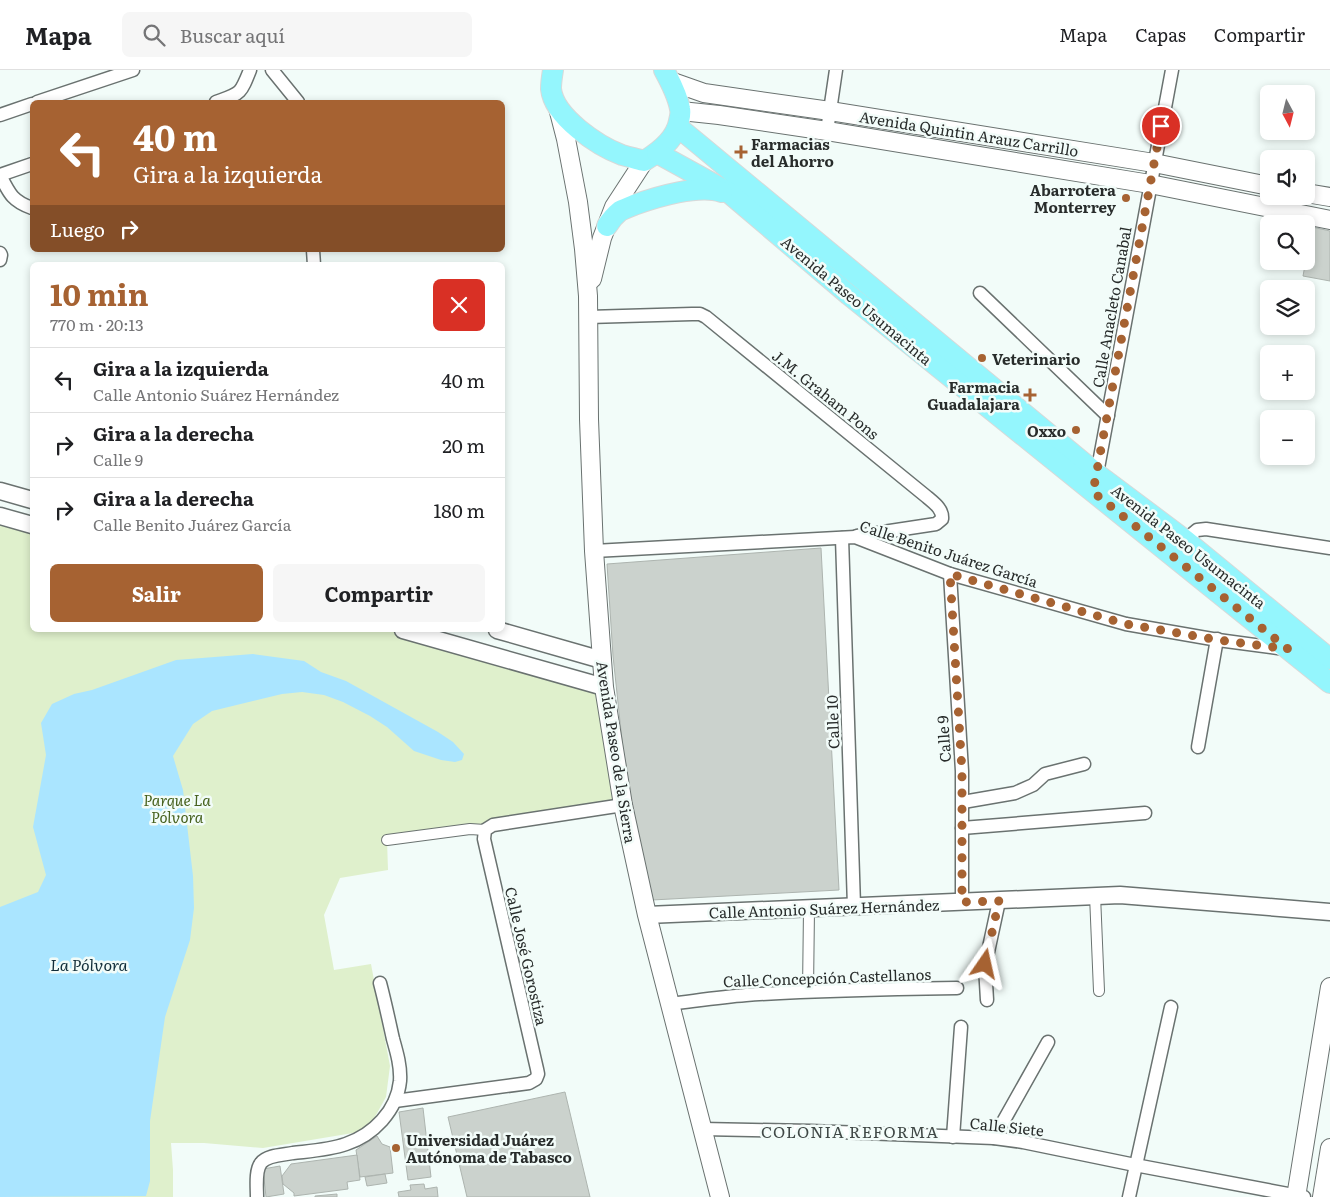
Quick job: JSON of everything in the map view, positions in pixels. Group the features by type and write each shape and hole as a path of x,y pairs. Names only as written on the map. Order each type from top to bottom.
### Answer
{"main road":[{"path":"541,70 555,99"},
{"path":"553,70 555,99"},
{"path":"650,157 670,140 679,119 667,75"},
{"name":"Avenida Quintin Arauz Carrillo","path":"667,75 704,93 830,111 1154,163 1260,184"},
{"name":"Avenida Paseo Usumacinta","path":"555,99 580,131 604,146 622,155 650,157 719,187 732,196 848,294 1095,483 1185,540 1330,659"},
{"name":"Avenida Paseo de la Sierra","path":"555,99 566,139 578,202 588,296 589,419 594,551 604,687 623,805 647,915 720,1197"},
{"name":"Avenida Quintin Arauz Carrillo","path":"679,119 729,117 828,131 1150,184 1330,220"},
{"name":"Avenida Paseo Usumacinta","path":"679,119 1095,483 1330,683"},
{"name":"Avenida Paseo de la Sierra","path":"588,296 602,238 614,207 650,157"},
{"path":"606,226 621,211 675,192 718,190 732,196"},
{"path":"1315,194 1330,197"},
{"path":"1299,1196 1330,987"},
{"path":"1322,1197 1330,1148"}],"street":[{"path":"239,98 250,70"},
{"path":"272,70 296,100"},
{"path":"828,131 836,70"},
{"name":"Calle Anacleto Canabal","path":"1095,483 1172,70"},
{"path":"52,100 66,98 127,71"},
{"path":"0,115 30,105"},
{"path":"30,165 0,175 12,197 30,207"},
{"path":"0,253 0,260"},
{"path":"980,293 1108,416"},
{"name":"J.M. Graham Pons","path":"588,317 692,314 700,314 706,317 927,497 942,513 942,519 936,524 855,537"},
{"path":"0,491 30,499"},
{"path":"0,516 30,525"},
{"path":"1185,540 1197,530 1206,529 1330,548"},
{"name":"Calle Benito Juárez García","path":"594,551 855,537 950,574 1126,624 1288,649"},
{"name":"Calle 10","path":"842,538 854,906"},
{"name":"Calle 9","path":"950,574 962,771 962,902"},
{"path":"410,632 604,687"},
{"path":"504,632 602,660"},
{"path":"1198,746 1218,639"},
{"path":"963,802 1015,793 1036,784 1046,774 1084,764"},
{"path":"387,840 470,829 485,830 493,826 623,805"},
{"path":"962,828 1145,813"},
{"name":"Calle José Gorostiza","path":"395,1101 528,1083 538,1077 484,839 485,830"},
{"path":"1096,895 1099,991"},
{"name":"Calle Antonio Suárez Hernández","path":"647,915 999,901 1096,895 1144,896 1330,912"},
{"path":"987,1000 985,966 999,901"},
{"path":"808,991 809,909"},
{"path":"256,1197 258,1170 262,1161 272,1157 336,1147 352,1142 362,1137 378,1124 395,1101 400,1080 400,1066 380,983"},
{"name":"Calle Concepción Castellanos","path":"670,1004 743,995 808,991 957,988"},
{"path":"1129,1197 1171,1007"},
{"path":"953,1137 961,1027"},
{"path":"994,1138 1048,1042"},
{"name":"Calle Siete","path":"702,1129 994,1138 1299,1196"}],"green space":[{"name":"Parque La Pólvora","path":"0,516 30,525 30,632 410,632 604,687 623,805 387,840 388,870 340,878 324,915 334,970 371,964 390,1066 386,1097 370,1124 359,1132 263,1148 204,1143 171,1143 173,1197 0,1197"}],"water":[{"name":"La Pólvora","path":"253,654 304,661 321,672 346,681 453,742 464,754 462,760 455,762 441,760 414,751 387,727 370,716 343,702 324,695 302,692 282,694 212,711 193,724 173,756 183,790 193,876 194,908 190,940 165,1017 150,1121 150,1181 146,1196 0,1197 0,907 38,892 46,875 33,827 46,755 41,723 52,704 74,694 92,690 176,660"}],"building":[{"path":"1315,228 1330,231 1330,281 1303,276 1304,270 1315,270"},
{"path":"821,548 839,890 652,900 628,796 613,656 607,564"},
{"path":"565,1092 590,1197 467,1197 448,1117"},
{"path":"423,1108 431,1177 408,1180 399,1112"},
{"path":"377,1136 382,1144 390,1147 393,1173 360,1177 356,1150"},
{"path":"357,1155 360,1180 347,1182 348,1189 294,1196 294,1193 283,1184 282,1176 291,1164"},
{"path":"280,1166 284,1194 266,1197 263,1169"},
{"path":"385,1174 387,1183 367,1186 365,1177"},
{"path":"424,1184 425,1189 437,1187 438,1197 399,1197 398,1192 411,1190 410,1185"},
{"path":"337,1194 337,1197 315,1197 315,1196"}],"place":[{"name":"Farmacias del Ahorro","path":"741,152"},
{"name":"Abarrotera Monterrey","path":"1126,198"},
{"name":"Veterinario","path":"982,358"},
{"name":"Farmacia Guadalajara","path":"1030,395"},
{"name":"Oxxo","path":"1076,430"},
{"name":"Universidad Juárez Autónoma de Tabasco","path":"396,1148"}],"district":[{"name":"COLONIA REFORMA","path":"850,1131"}],"route":[{"path":"985,964 999,901 962,902 962,771 950,574 1126,624 1218,640 1288,649 1093,492 1161,126"}]}
